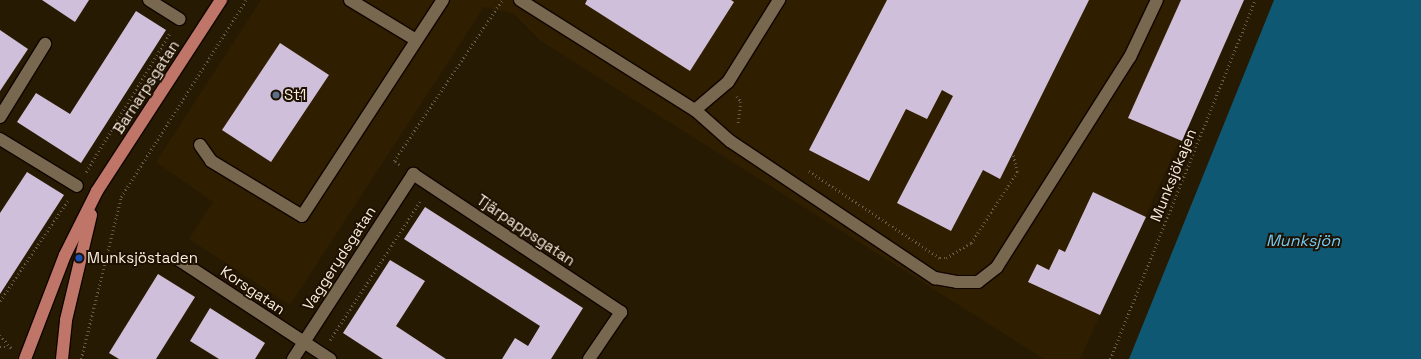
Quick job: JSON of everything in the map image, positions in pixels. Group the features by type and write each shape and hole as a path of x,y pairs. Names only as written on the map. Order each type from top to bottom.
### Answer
{"main road":[{"name":"Barnarpsgatan","path":"26,357 54,282 98,191 221,0"},
{"name":"Barnarpsgatan","path":"62,359 78,266 98,191"}],"street":[{"path":"149,0 179,19"},
{"path":"350,0 416,40"},
{"path":"200,145 211,161 302,216 443,0"},
{"path":"520,0 695,110 730,141 935,278 978,282 997,267 1015,242 1130,57 1157,0"},
{"path":"695,110 728,82 779,0"},
{"path":"0,117 45,44"},
{"path":"0,139 77,186"},
{"name":"Tjärpappsgatan","path":"413,174 620,312 589,359"},
{"name":"Vaggerydsgatan","path":"293,359 413,174"},
{"name":"Korsgatan","path":"179,260 303,343 326,356"}],"path":[{"path":"81,359 121,197 246,0"},
{"path":"413,174 394,161 502,0"},
{"name":"Munksjökajen","path":"1110,359 1255,0"},
{"path":"0,301 77,186 179,19"},
{"path":"728,82 741,102 737,124 744,128"},
{"path":"803,167 946,258 971,242 1016,172 1013,154"},
{"path":"326,356 431,186"},
{"path":"0,347 7,347"}],"shaded area":[{"path":"261,0 1244,0 1080,359 1044,359 541,41 514,14 484,7 290,305 189,239 213,202 156,162"}],"water":[{"name":"Munksjön","path":"1274,0 1421,0 1421,359 1129,359"}],"building":[{"path":"42,0 89,0 75,22"},
{"path":"587,0 731,0 734,2 690,71 585,4"},
{"path":"887,0 1089,0 1000,179 983,170 951,231 897,203 953,96 942,90 927,119 906,109 869,181 809,150"},
{"path":"1181,0 1244,0 1182,141 1128,118"},
{"path":"136,11 166,30 81,163 17,122 36,93 70,114"},
{"path":"0,30 28,49 0,91"},
{"path":"280,43 329,75 271,162 222,130"},
{"path":"27,172 64,195 0,294 0,213"},
{"path":"1093,192 1146,217 1100,315 1028,282 1037,264 1049,270 1059,249 1065,252"},
{"path":"425,207 583,308 551,359 502,359 515,338 528,346 540,326 404,239"},
{"path":"390,260 425,281 396,326 446,359 383,359 343,333"},
{"path":"158,274 195,297 156,359 119,359 109,353"},
{"path":"210,308 265,343 255,359 219,359 190,341"}],"place":[{"name":"St1","path":"276,95"},
{"name":"Munksjöstaden","path":"79,258"}]}
